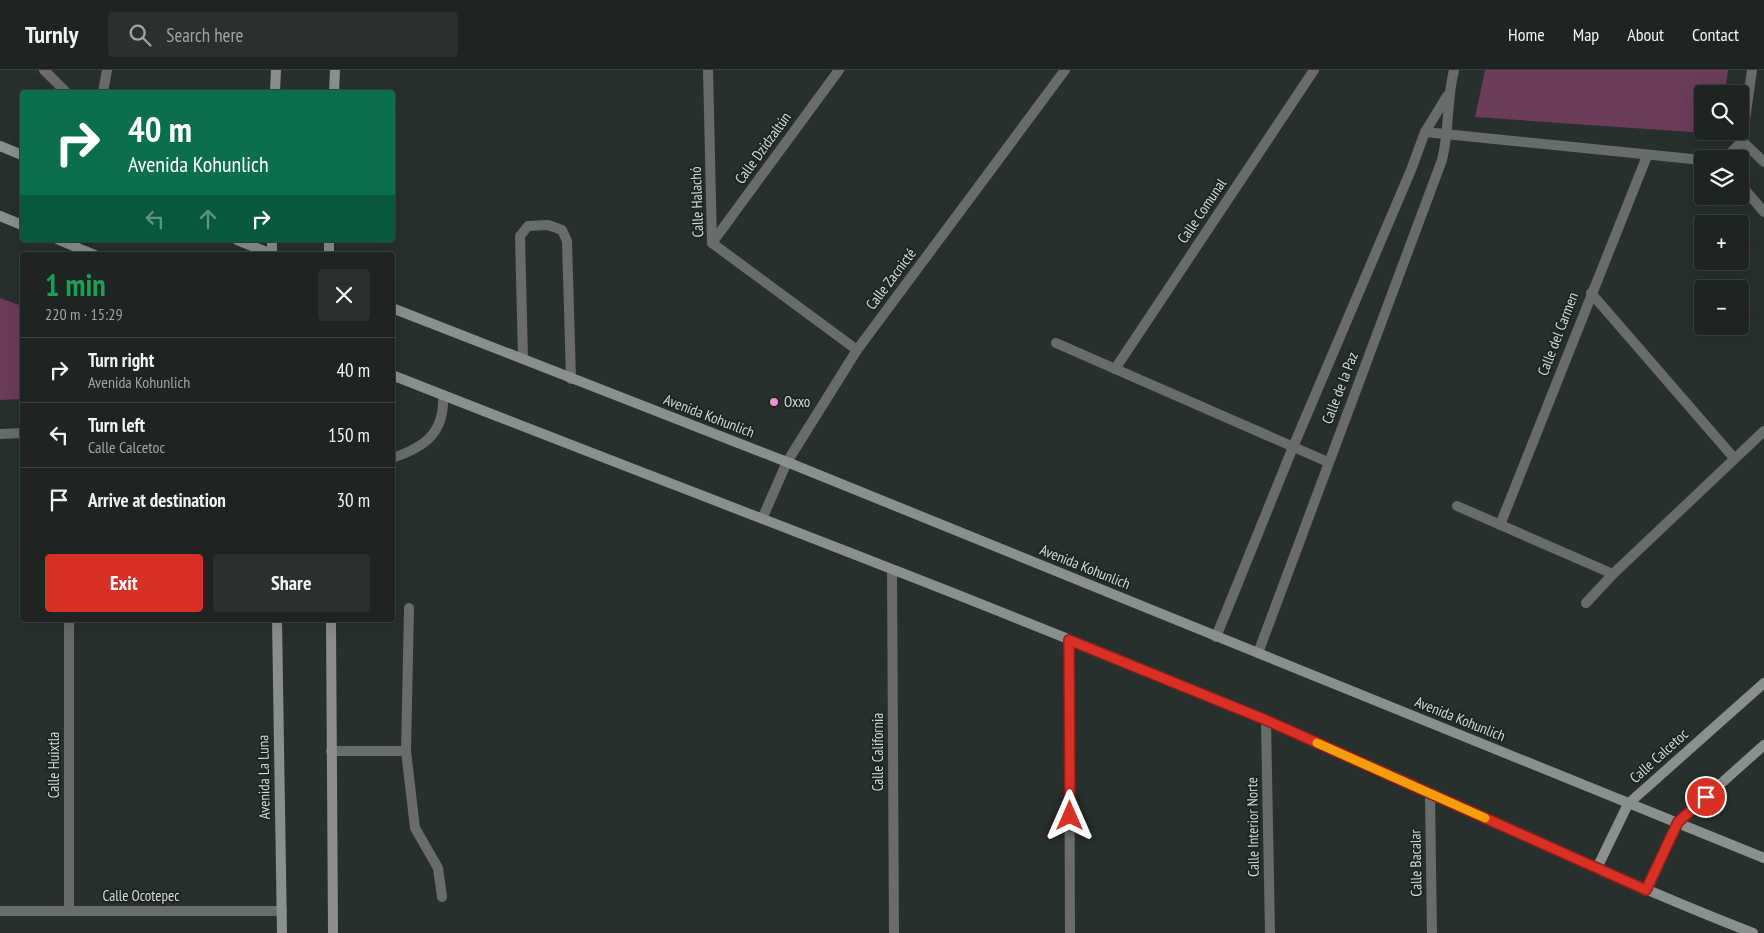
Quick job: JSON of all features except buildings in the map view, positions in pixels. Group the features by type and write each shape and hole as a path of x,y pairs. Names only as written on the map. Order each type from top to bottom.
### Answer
{"street":[{"path":"44,70 64,90"},
{"path":"103,90 107,70"},
{"path":"275,90 276,70"},
{"path":"334,90 335,70"},
{"name":"Calle Halachó","path":"708,70 712,243 857,350"},
{"name":"Calle Dzidzaltún","path":"712,243 839,70"},
{"name":"Calle Zacnicté","path":"762,520 787,462 857,350 1065,70"},
{"name":"Calle Comunal","path":"1115,369 1314,70"},
{"name":"Calle de la Paz","path":"1258,652 1442,160 1448,135 1448,94 1454,70"},
{"path":"1734,150 1742,141 1752,70"},
{"name":"Calle de la Paz","path":"1216,637 1293,447 1411,170 1425,132 1448,94"},
{"path":"1425,132 1694,159"},
{"path":"1742,141 1764,162"},
{"path":"0,146 20,154"},
{"name":"Calle del Carmen","path":"1500,524 1590,293 1647,156"},
{"path":"1749,194 1764,212"},
{"path":"0,216 20,224"},
{"path":"523,359 520,236 528,226 548,225 562,230 567,241 571,379"},
{"path":"63,242 81,252"},
{"path":"242,242 265,252"},
{"path":"1590,293 1734,458"},
{"name":"Avenida Kohunlich","path":"395,309 787,462 1764,858"},
{"path":"1056,343 1328,462"},
{"path":"395,376 892,570 1266,720 1646,890 1748,932"},
{"path":"395,457 414,451 438,431 444,412 443,395"},
{"path":"1586,603 1613,574 1764,431"},
{"path":"0,434 20,433"},
{"path":"1457,506 1613,574"},
{"name":"Calle California","path":"892,570 894,933"},
{"path":"409,608 406,751 415,828 438,868 442,897"},
{"name":"Calle Huixtla","path":"69,622 69,911"},
{"name":"Avenida La Luna","path":"277,622 282,933"},
{"path":"331,622 333,933"},
{"path":"1069,640 1070,933"},
{"name":"Calle Calcetoc","path":"1597,868 1628,804 1764,683"},
{"name":"Calle Interior Norte","path":"1266,720 1270,933"},
{"path":"1646,890 1678,822 1764,745"},
{"path":"331,751 406,751"},
{"name":"Calle Bacalar","path":"1430,794 1432,933"},
{"name":"Calle Ocotepec","path":"0,911 282,911"}],"shaded area":[{"path":"1485,70 1728,70 1726,85 1694,85 1694,132 1475,117"},
{"path":"0,298 20,305 20,399 0,400"}],"slow traffic":[{"path":"1317,743 1485,818"}],"place":[{"name":"Oxxo","path":"774,402"}],"route":[{"path":"1070,816 1069,640 1266,720 1646,890 1678,822 1706,797"}]}
